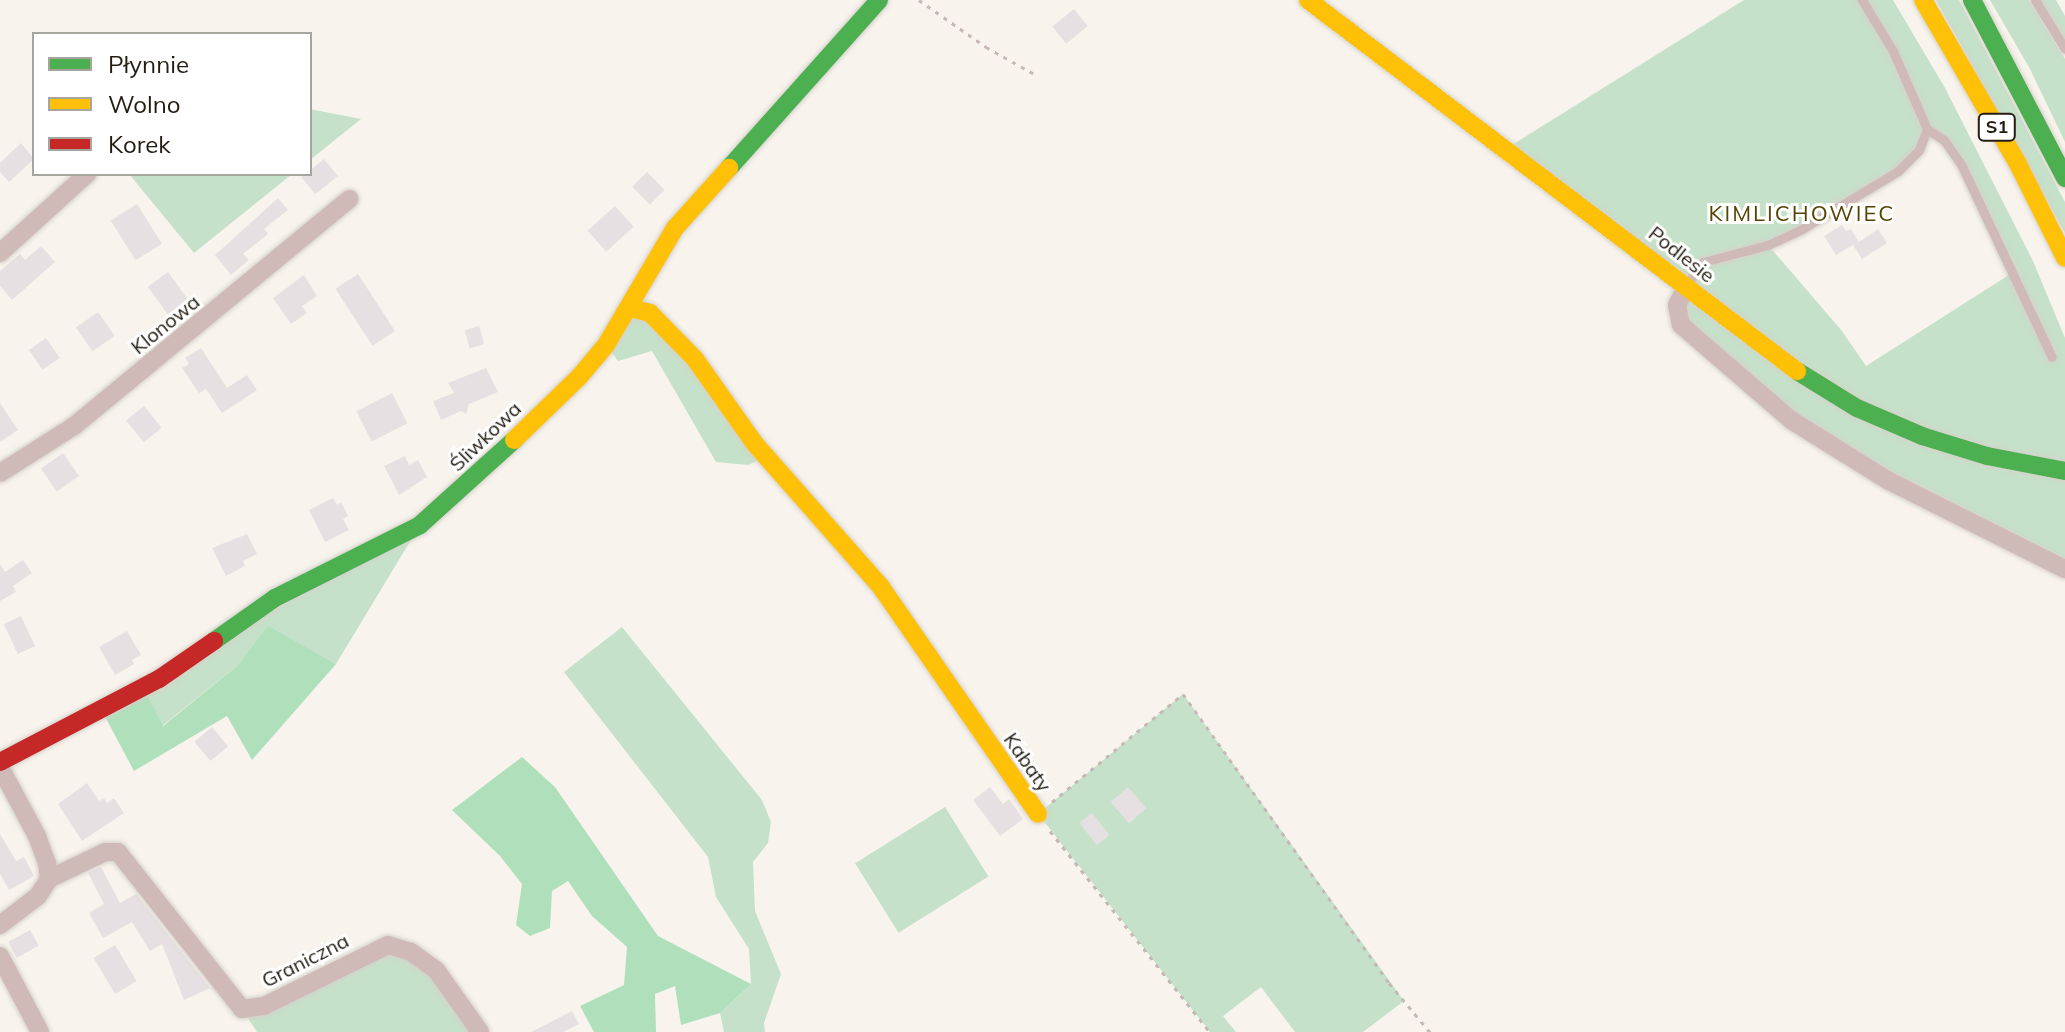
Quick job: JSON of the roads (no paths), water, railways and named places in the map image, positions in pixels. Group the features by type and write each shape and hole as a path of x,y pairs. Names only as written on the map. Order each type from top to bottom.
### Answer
{"main road":[{"name":"Śliwkowa","path":"0,767 159,679 275,598 420,525 580,376 630,308 675,228 879,0"},
{"name":"Podlesie","path":"1308,0 1788,365 1857,408 1953,446 2065,471"},
{"name":"S1","path":"1923,0 2018,164 2065,258"},
{"name":"S1","path":"1972,0 2065,178"},
{"name":"Kabaty","path":"630,308 650,313 695,359 755,444 881,587 1038,814"}],"street":[{"path":"0,253 85,176"},
{"name":"Klonowa","path":"0,473 74,426 349,199"},
{"path":"1687,286 1677,305 1681,325 1791,420 1889,481 2065,569"},
{"path":"0,767 37,836 49,879"},
{"name":"Graniczna","path":"0,925 38,896 49,879 105,852 118,852 242,1009 264,1006 388,945 411,952 436,970 480,1032"},
{"path":"0,956 40,1032"}],"lane":[{"path":"1862,0 1893,51 1927,129 1944,140 1961,164 2052,357"},
{"path":"2035,0 2065,49"},
{"path":"1687,286 1703,262 1768,245 1802,229 1898,171 1919,150 1927,129"}],"district":[{"name":"KIMLICHOWIEC","path":"1802,214"}]}
